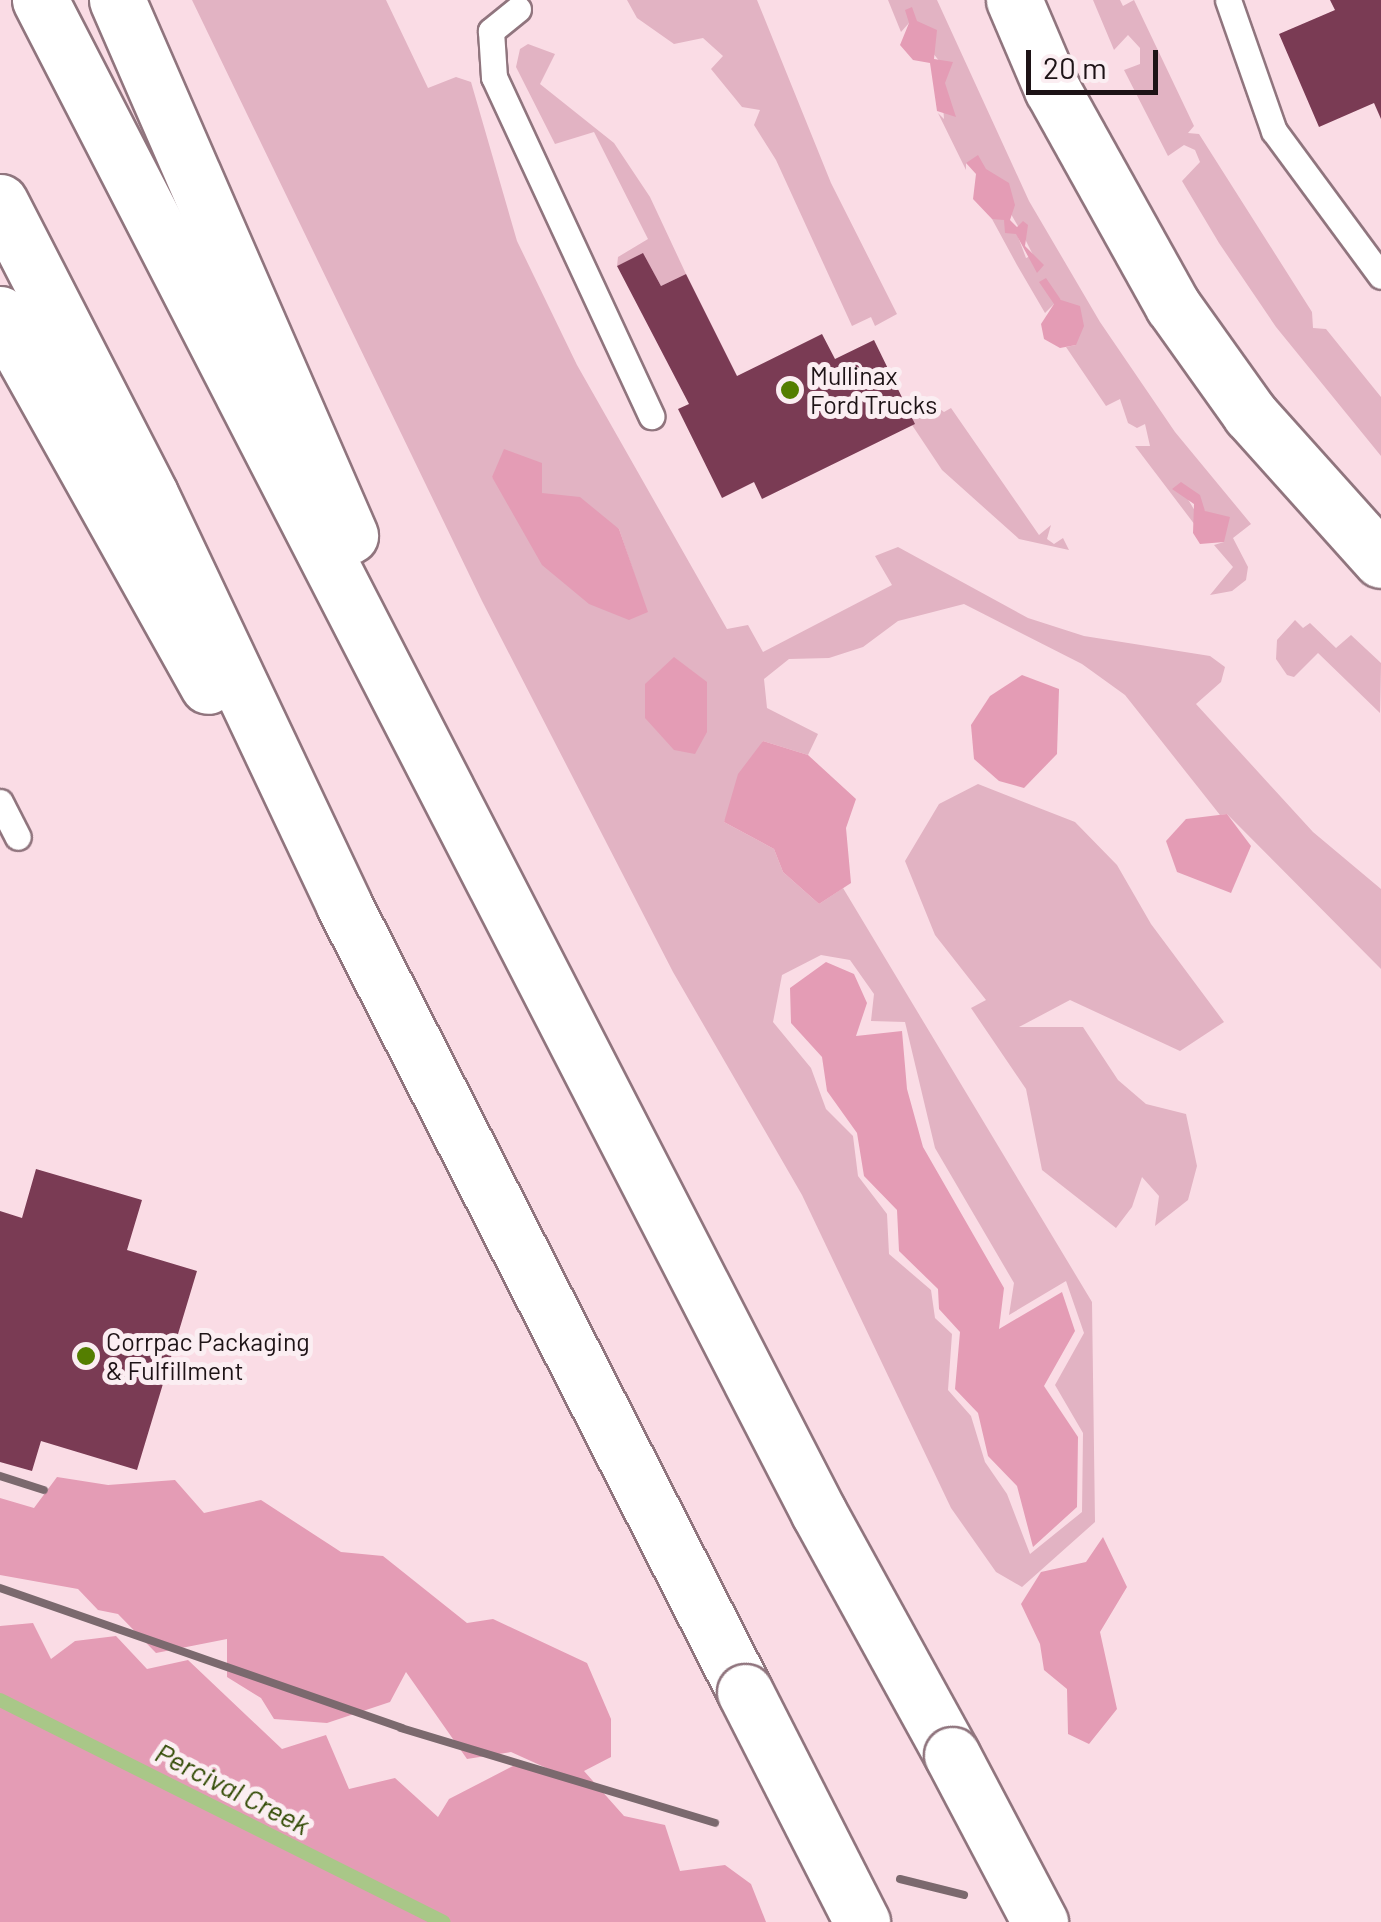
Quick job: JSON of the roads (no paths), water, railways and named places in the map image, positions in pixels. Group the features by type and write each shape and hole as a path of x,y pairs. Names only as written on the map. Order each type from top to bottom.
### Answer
{"main road":[{"path":"40,0 476,849 1040,1922"},
{"path":"117,0 233,257 476,849"},
{"path":"1014,0 1052,89 1172,306 1250,414 1381,560"},
{"path":"0,202 158,511 344,905 862,1922"},
{"path":"0,314 181,642 344,905"}],"lane":[{"path":"1228,0 1274,131 1381,276"},
{"path":"518,9 491,31 494,77 650,416"},
{"path":"0,802 18,837"}],"waterway":[{"name":"Percival Creek","path":"0,1700 444,1922"}],"railway":[{"path":"0,1476 44,1490"},
{"path":"0,1588 401,1728 715,1823"},
{"path":"900,1879 964,1895"}],"place":[{"name":"Mullinax Ford Trucks","path":"790,390"},
{"name":"Corrpac Packaging & Fulfillment","path":"86,1356"}]}
